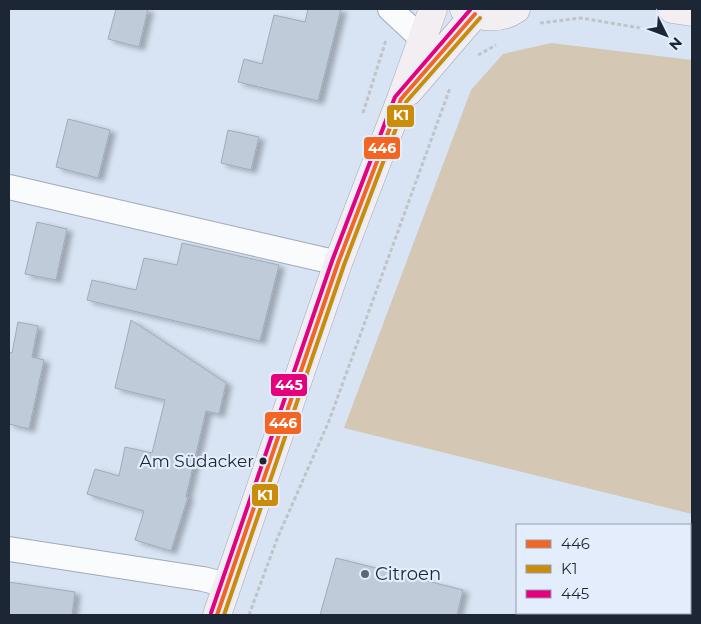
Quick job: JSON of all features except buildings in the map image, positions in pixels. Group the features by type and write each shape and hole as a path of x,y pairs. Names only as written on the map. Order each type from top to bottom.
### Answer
{"street":[{"path":"390,9 431,47"},
{"path":"431,47 433,9"},
{"path":"672,9 692,12"},
{"path":"217,615 338,263 401,99 431,47 470,12 488,17 527,16"},
{"path":"9,187 338,263"},
{"path":"9,549 203,579 227,585"}],"path":[{"path":"527,16 581,18 655,30"},
{"path":"474,58 485,51"},
{"path":"249,615 277,539 329,421 452,83"}],"shaded area":[{"path":"551,43 692,60 692,514 344,428 471,90 503,54"}],"transit line":[{"name":"445","path":"211,613 332,261 395,97 470,10"},
{"name":"446","path":"217,615 338,263 401,99 475,14"},
{"name":"K1","path":"224,615 344,265 406,102 480,18"}],"place":[{"name":"Am Südacker","path":"263,461"},
{"name":"Citroen","path":"365,574"}]}
